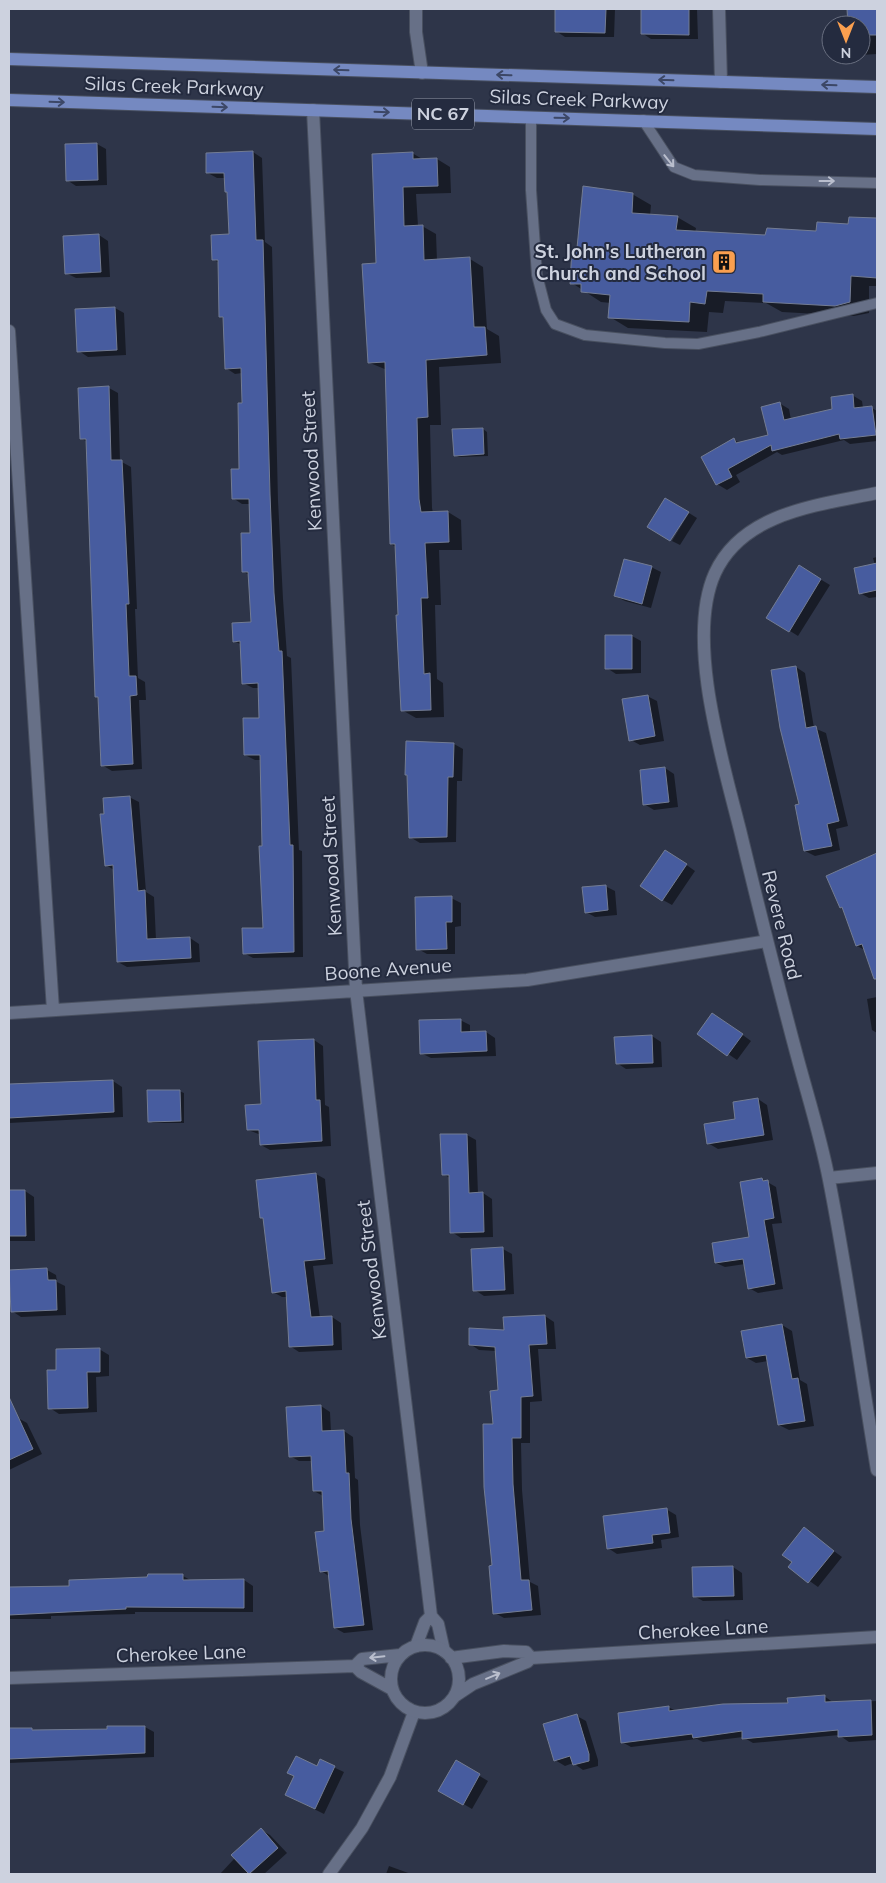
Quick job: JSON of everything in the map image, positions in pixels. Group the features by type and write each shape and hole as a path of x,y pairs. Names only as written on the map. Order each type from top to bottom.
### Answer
{"main road":[{"name":"Silas Creek Parkway","path":"9,59 877,87"},
{"name":"Silas Creek Parkway","path":"9,100 877,129"}],"street":[{"path":"416,9 416,32 422,72"},
{"path":"719,9 721,82"},
{"name":"Kenwood Street","path":"313,110 356,990 431,1616 438,1624 447,1654"},
{"path":"9,331 53,1010"},
{"name":"Revere Road","path":"877,493 806,508 777,517 760,526 735,544 722,559 713,576 708,596 704,636 706,675 716,734 767,942 829,1178 877,1470"},
{"name":"Boone Avenue","path":"9,1013 527,980 767,942"},
{"path":"829,1178 877,1173"},
{"path":"416,1646 425,1622 431,1616"},
{"name":"Cherokee Lane","path":"455,1696 473,1684 527,1662 531,1658 877,1637"},
{"path":"355,1666 361,1672 392,1689 404,1707 414,1712 426,1714 438,1712 448,1706 455,1696 459,1685 459,1674 447,1654 427,1645 416,1646 400,1655 392,1667 392,1689"},
{"name":"Cherokee Lane","path":"447,1654 526,1652 531,1658"},
{"name":"Cherokee Lane","path":"9,1678 355,1666 362,1659 400,1655"},
{"path":"329,1874 362,1828 385,1785 414,1712"}],"lane":[{"path":"530,117 531,190 537,275 546,310 555,324 585,335 665,343 698,344 759,332 877,303"},
{"path":"643,120 674,167 694,174 760,180 877,183"}],"building":[{"path":"555,9 606,9 605,33 555,32"},
{"path":"641,9 689,9 689,35 641,34"},
{"path":"847,9 877,9 877,35 871,35 871,15 847,15"},
{"path":"97,143 98,180 66,181 65,144"},
{"path":"253,151 256,240 263,240 274,593 279,651 282,651 290,845 293,845 294,952 243,954 242,928 263,928 259,846 262,846 260,755 244,755 243,718 259,718 258,683 242,684 240,641 233,642 232,623 251,622 248,572 242,572 241,533 250,533 249,499 232,499 231,469 239,469 238,403 242,403 241,368 225,369 223,317 219,317 218,260 212,260 211,235 229,234 227,192 225,192 224,173 206,173 206,153"},
{"path":"413,152 413,159 437,158 438,186 403,187 404,226 423,225 424,260 470,257 474,327 485,327 487,355 426,360 428,417 417,418 419,499 421,512 448,511 449,542 425,543 428,598 421,598 424,674 430,673 431,710 401,711 396,615 398,615 395,544 390,544 385,362 368,363 362,264 376,263 372,154"},
{"name":"St. John's Lutheran Church and School","path":"583,186 633,193 632,213 678,216 676,230 765,235 767,228 816,231 817,222 848,224 849,217 877,218 877,278 851,276 850,302 835,306 763,302 763,294 707,291 705,304 690,302 689,322 608,318 610,295 581,292 581,284 570,284 572,248 577,248"},
{"path":"99,234 101,272 65,274 63,236"},
{"path":"115,307 117,350 77,352 75,309"},
{"path":"109,386 111,460 122,460 129,604 126,604 129,676 136,676 137,695 130,696 133,764 101,766 98,697 95,697 86,439 80,439 78,388"},
{"path":"853,394 854,408 872,406 876,435 840,439 839,434 772,451 771,445 728,469 732,477 716,485 701,457 734,438 736,443 768,435 761,407 780,402 784,420 832,409 831,397"},
{"path":"483,428 484,454 454,456 452,429"},
{"path":"665,498 689,512 670,541 647,527"},
{"path":"624,559 652,566 642,604 614,596"},
{"path":"877,563 877,590 859,594 854,568"},
{"path":"799,565 821,579 789,632 766,618"},
{"path":"605,635 632,635 632,669 605,669"},
{"path":"796,666 806,728 816,726 839,821 827,824 832,846 804,851 795,805 799,804 780,728 771,670"},
{"path":"648,695 655,736 629,741 622,699"},
{"path":"406,741 454,743 453,777 448,777 447,837 409,838 407,775 405,775"},
{"path":"665,767 669,802 643,805 640,770"},
{"path":"130,796 138,891 145,890 147,939 190,937 191,958 117,962 113,865 105,866 100,814 104,814 103,798"},
{"path":"665,850 687,864 662,901 640,886"},
{"path":"877,853 877,979 874,979 862,944 856,946 842,907 840,908 826,876"},
{"path":"606,885 608,910 585,913 582,887"},
{"path":"452,896 452,922 446,922 447,949 416,950 415,897"},
{"path":"712,1013 743,1034 727,1056 697,1034"},
{"path":"461,1019 461,1032 486,1031 487,1051 420,1054 419,1020"},
{"path":"652,1035 653,1063 616,1064 614,1037"},
{"path":"314,1039 316,1100 320,1100 322,1141 260,1145 259,1130 247,1130 245,1105 261,1104 258,1041"},
{"path":"113,1080 114,1112 9,1118 9,1084"},
{"path":"147,1090 180,1090 181,1121 148,1122"},
{"path":"758,1098 764,1135 707,1144 704,1124 735,1119 733,1102"},
{"path":"440,1134 467,1134 469,1193 483,1192 484,1232 450,1233 449,1175 442,1175"},
{"path":"316,1173 325,1259 304,1261 311,1317 332,1316 333,1345 289,1347 286,1291 272,1293 263,1218 260,1218 256,1180"},
{"path":"762,1178 763,1181 768,1180 774,1218 764,1220 775,1284 748,1289 743,1259 715,1263 712,1243 749,1237 740,1182"},
{"path":"9,1190 25,1190 26,1236 9,1236"},
{"path":"503,1247 505,1290 473,1291 471,1249"},
{"path":"47,1268 48,1280 56,1280 57,1310 11,1312 9,1270"},
{"path":"545,1315 547,1344 529,1345 533,1396 521,1397 521,1438 512,1438 513,1484 521,1580 529,1580 532,1610 493,1614 489,1566 492,1565 484,1487 483,1424 493,1424 490,1391 498,1390 495,1347 469,1345 469,1328 504,1330 503,1317"},
{"path":"782,1324 792,1379 798,1378 805,1421 778,1425 766,1355 746,1358 741,1331"},
{"path":"100,1348 100,1372 87,1372 88,1408 48,1409 47,1370 56,1370 56,1349"},
{"path":"9,1397 33,1449 9,1460"},
{"path":"321,1405 322,1431 344,1430 346,1473 349,1473 351,1519 364,1625 334,1628 328,1571 320,1572 315,1532 324,1531 322,1491 313,1491 311,1456 289,1457 286,1407"},
{"path":"667,1508 670,1533 652,1535 653,1543 607,1549 603,1516"},
{"path":"804,1527 834,1551 808,1583 788,1567 792,1562 782,1555"},
{"path":"733,1566 734,1596 693,1597 692,1567"},
{"path":"148,1574 183,1574 183,1580 244,1579 244,1608 126,1607 126,1609 9,1615 9,1587 69,1586 69,1580 147,1577"},
{"path":"825,1695 825,1702 871,1700 872,1735 838,1737 838,1730 742,1739 742,1731 693,1738 692,1734 621,1743 618,1713 669,1706 669,1711 723,1704 788,1703 787,1698"},
{"path":"577,1714 589,1754 589,1761 573,1765 570,1756 554,1761 543,1724"},
{"path":"107,1726 145,1726 145,1753 9,1759 9,1728 32,1728 32,1730 107,1729"},
{"path":"296,1756 317,1766 320,1759 335,1766 315,1809 285,1795 294,1776 287,1773"},
{"path":"456,1760 480,1774 463,1805 438,1791"},
{"path":"261,1828 278,1848 249,1874 231,1855"}],"place":[{"name":"St. John's Lutheran Church and School","path":"724,262"}]}
